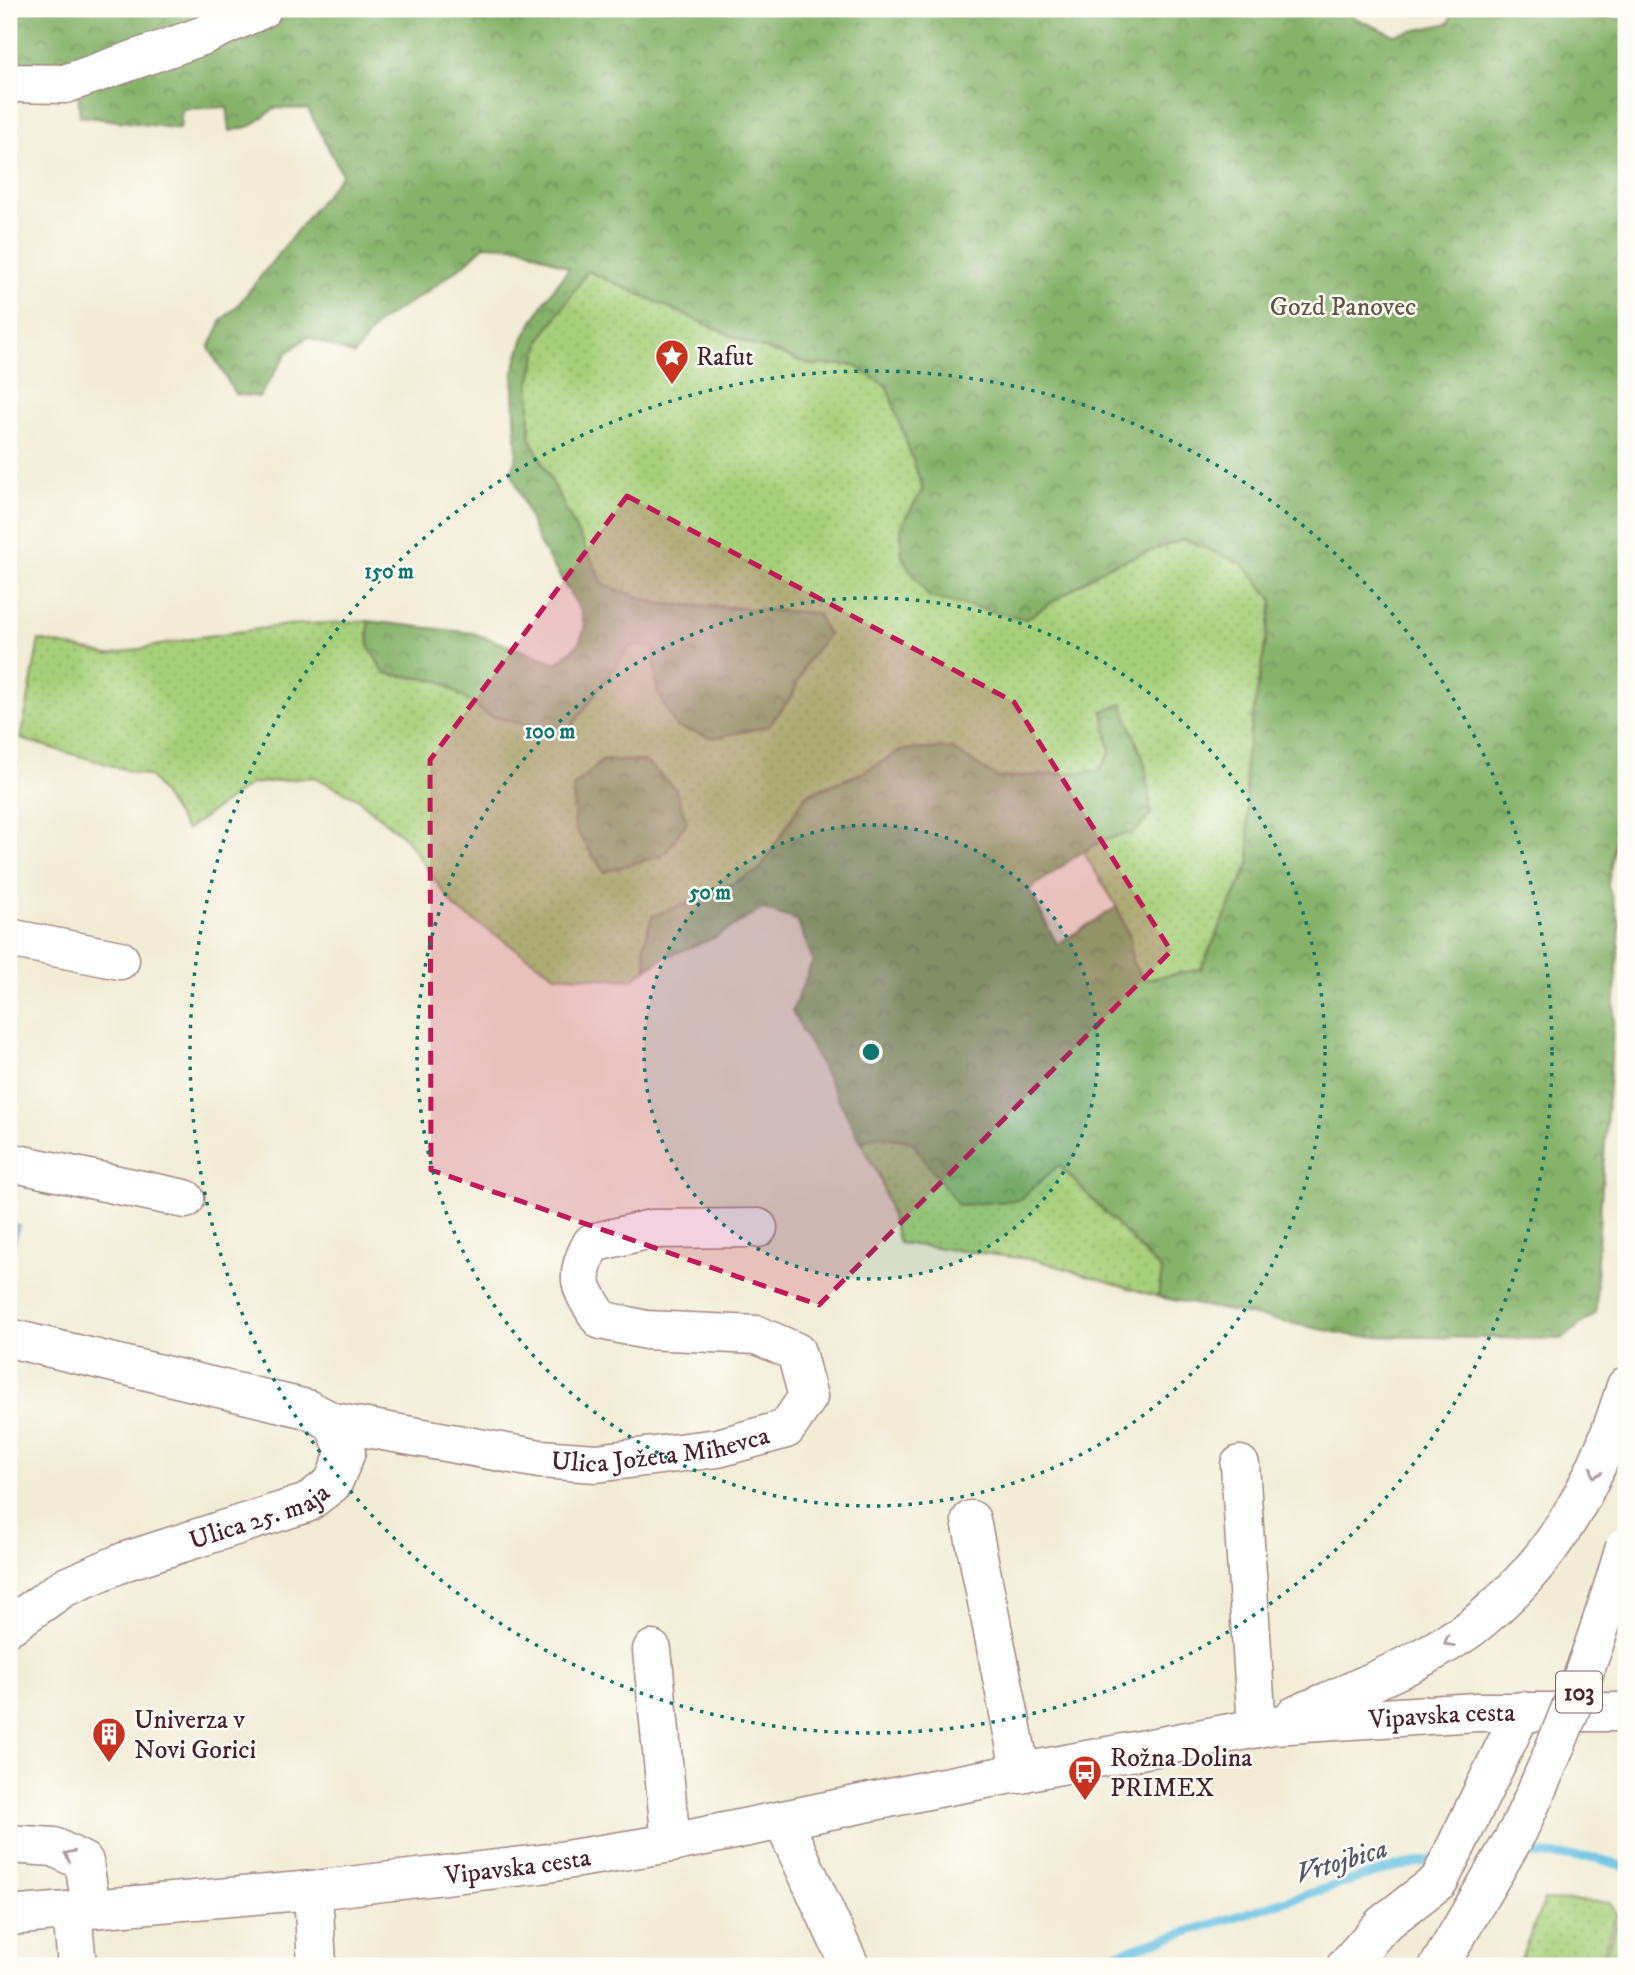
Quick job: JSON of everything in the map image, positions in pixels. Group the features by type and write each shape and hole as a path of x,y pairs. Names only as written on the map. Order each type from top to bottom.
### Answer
{"street":[{"path":"9,83 65,84 202,36 262,9"},
{"path":"9,938 120,960"},
{"path":"9,1162 184,1199"},
{"name":"Ulica Jožeta Mihevca","path":"333,1422 540,1459 596,1463 718,1448 786,1429 808,1397 796,1352 757,1335 646,1330 601,1320 581,1289 581,1262 592,1243 651,1229 758,1228"},
{"path":"9,1338 307,1409 333,1422"},
{"path":"1240,1465 1265,1727 1400,1669 1463,1634 1528,1577 1581,1502 1601,1460 1626,1386"},
{"name":"Ulica 25. maja","path":"9,1626 63,1588 126,1562 307,1503 333,1483 346,1452 333,1422"},
{"path":"971,1520 1021,1774"},
{"name":"103","path":"1445,1959 1518,1831 1554,1755 1605,1616 1626,1545"},
{"path":"652,1650 671,1843"},
{"path":"1346,1966 1383,1924 1439,1881 1522,1711"},
{"name":"Vipavska cesta","path":"9,1916 313,1890 498,1870 671,1843 1265,1727 1522,1711 1626,1712"},
{"path":"783,1821 850,1966"},
{"path":"9,1844 54,1847 83,1862 77,1966"},
{"path":"313,1890 317,1966"}],"highlighted area":[{"path":"627,496 1014,702 1171,951 819,1305 431,1170 430,760"}],"green space":[{"path":"9,9 195,9 200,28 54,75 9,75"},
{"name":"Gozd Panovec","path":"285,9 1348,9 1353,17 1394,35 1449,23 1454,9 1536,9 1626,20 1626,775 1608,885 1620,925 1597,1259 1596,1313 1561,1339 1355,1336 1158,1297 1162,1271 1059,1165 1019,1200 958,1205 912,1142 878,1135 861,1142 792,1011 813,961 797,920 762,909 714,938 666,957 647,969 644,945 652,916 718,891 760,870 806,795 862,773 901,750 951,748 998,778 1099,771 1110,753 1103,711 1122,704 1145,764 1151,814 1135,832 1106,839 1083,851 1029,890 1057,944 1117,907 1130,938 1132,962 1144,980 1201,969 1250,862 1245,763 1273,600 1243,564 1184,539 1108,566 1026,619 929,597 902,558 901,526 923,489 887,387 854,365 812,365 748,343 588,271 541,339 530,382 530,438 604,585 659,604 817,613 828,635 806,663 793,694 769,726 714,738 676,727 657,691 654,647 630,645 570,729 537,728 488,715 440,681 384,673 369,647 368,621 473,633 557,663 578,645 585,628 581,611 539,543 512,473 517,453 513,373 524,337 569,268 523,247 485,245 427,292 379,322 354,355 308,337 288,352 259,397 235,394 209,348 222,320 237,306 342,174 308,109 275,108 251,126 230,131 227,107 182,109 180,129 80,116 78,92 202,46"},
{"path":"588,271 748,343 812,365 854,365 887,387 923,489 901,526 1026,619 1108,566 1185,539 1243,564 1273,599 1245,763 1250,862 1201,969 1144,981 1132,962 1130,938 1117,907 1083,851 1105,839 1135,832 1103,711 1110,753 1099,771 997,778 951,748 902,750 862,773 806,794 760,870 719,891 644,945 647,969 631,980 555,975 455,908 406,839 357,798 314,777 251,784 186,830 151,777 21,739 39,640 109,655 200,637 287,625 368,621 369,647 384,673 440,681 488,715 537,728 570,729 631,645 654,647 657,691 793,694 806,663 828,635 740,607 659,604 604,585 530,438 530,382 541,339"},
{"path":"603,760 645,761 676,790 687,822 664,855 604,872 575,829 573,787"},
{"path":"878,1135 912,1142 959,1205 1019,1200 1059,1165 1162,1271 1158,1297 1037,1260 899,1243 880,1178 861,1142"},
{"path":"1626,1899 1626,1966 1601,1966 1625,1903"},
{"path":"1544,1900 1610,1902 1617,1915 1598,1966 1515,1966 1524,1951"}],"water":[{"path":"9,1223 19,1225 9,1263"}],"waterway":[{"name":"Vrtojbica","path":"1517,1853 1596,1858 1626,1867"},
{"name":"Vrtojbica","path":"1077,1966 1395,1867 1438,1859"}],"place":[{"name":"Rafut","path":"672,386"},
{"name":"Univerza v Novi Gorici","path":"109,1764"},
{"name":"Rožna Dolina PRIMEX","path":"1085,1802"}]}
